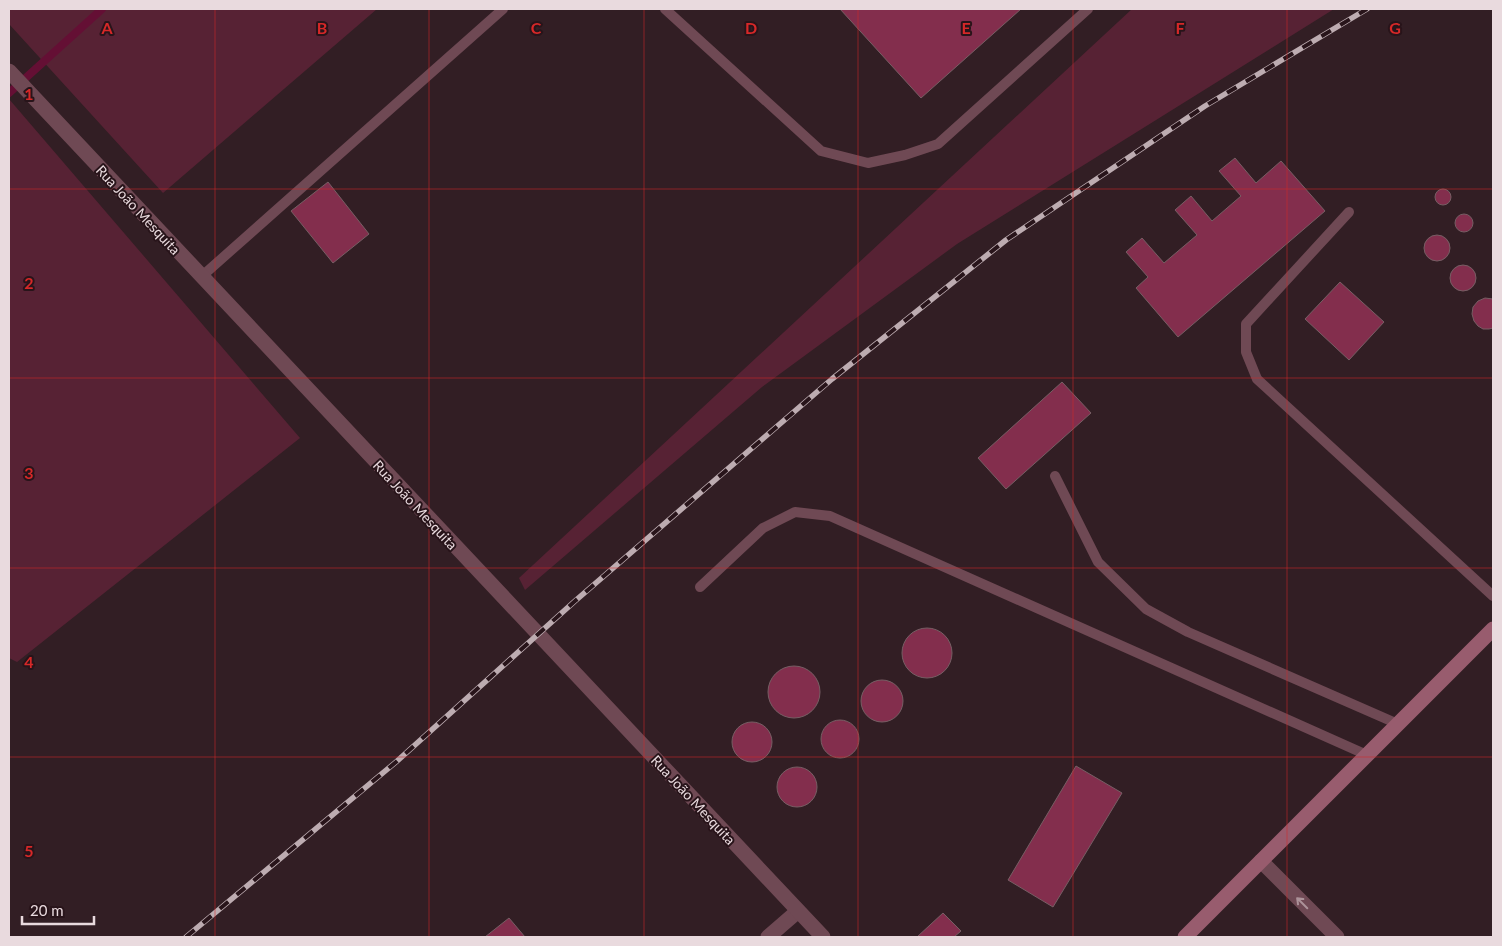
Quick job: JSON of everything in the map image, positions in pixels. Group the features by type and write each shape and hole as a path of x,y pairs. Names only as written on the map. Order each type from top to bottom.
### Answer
{"main road":[{"path":"1185,937 1493,629"}],"street":[{"name":"Rua João Mesquita","path":"9,71 823,937"},
{"path":"1261,861 1337,937"},
{"path":"768,937 798,911"}],"lane":[{"path":"201,276 503,9"},
{"path":"665,9 821,151 868,163 905,155 938,144 1088,9"},
{"path":"1349,212 1246,324 1246,352 1257,379 1493,596"},
{"path":"1055,476 1098,562 1146,609 1188,632 1398,724"},
{"path":"700,587 763,528 795,512 830,516 1367,755"}],"shaded area":[{"path":"9,9 377,9 163,193 9,24"},
{"path":"1132,9 1334,9 957,244 762,387 525,590 519,578"},
{"path":"9,99 300,438 17,662 9,658"}],"building":[{"path":"840,9 1021,9 921,98"},
{"path":"1235,158 1256,183 1281,161 1325,211 1178,337 1136,288 1148,277 1126,252 1142,238 1164,263 1197,235 1175,210 1191,196 1212,221 1241,196 1219,171"},
{"path":"328,182 369,234 333,263 291,211"},
{"path":"1443,189 1451,197 1443,205 1435,197"},
{"path":"1460,214 1468,214 1473,219 1471,230 1460,232 1455,227 1455,219"},
{"path":"1437,235 1446,239 1450,248 1446,257 1437,261 1428,257 1424,248 1428,239"},
{"path":"1463,265 1472,269 1476,278 1472,287 1463,291 1454,287 1450,278 1454,269"},
{"path":"1340,282 1384,322 1349,360 1305,319"},
{"path":"1485,298 1493,299 1493,328 1489,329 1483,329 1478,326 1472,314 1473,307 1478,301"},
{"path":"1062,382 1091,413 1006,489 978,458"},
{"path":"922,628 932,628 945,635 952,648 952,658 945,671 932,678 922,678 913,674 906,667 902,658 902,648 906,639 913,632"},
{"path":"794,666 804,668 812,674 818,682 820,692 818,702 812,710 804,716 794,718 784,716 776,710 770,702 768,692 770,682 776,674 784,668"},
{"path":"882,680 897,686 903,701 897,716 882,722 867,716 861,701 867,686"},
{"path":"840,720 854,725 859,739 854,753 840,758 826,753 821,739 826,725"},
{"path":"756,722 763,725 769,731 772,742 771,750 763,759 756,762 748,762 741,759 733,750 732,738 735,731 744,723"},
{"path":"1076,766 1122,793 1053,907 1008,880"},
{"path":"801,767 808,770 814,776 817,787 816,795 808,804 801,807 793,807 786,804 778,795 777,783 780,776 789,768"},
{"path":"943,913 961,931 954,937 917,937"},
{"path":"509,918 525,937 485,937"}],"waterway":[{"path":"9,93 102,9"}],"railway":[{"path":"186,937 396,762 575,601 832,379 1006,240 1205,106 1367,9"}]}
